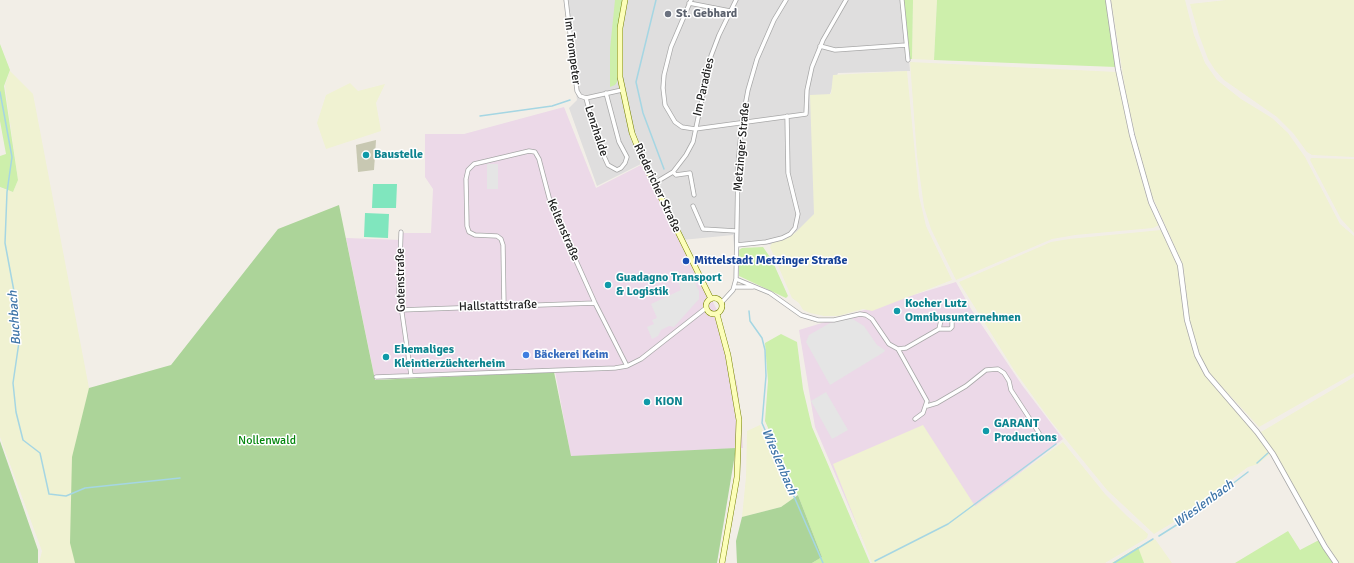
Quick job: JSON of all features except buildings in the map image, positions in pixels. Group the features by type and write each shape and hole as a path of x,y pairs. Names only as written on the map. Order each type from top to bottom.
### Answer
{"main road":[{"name":"Riedericher Straße","path":"625,0 619,50 622,90 632,133 653,184 710,299"},
{"path":"716,298 722,302 722,310 717,314 711,314 706,308 706,304 710,299 716,298"},
{"path":"717,314 728,355 739,420 737,477 722,563"}],"street":[{"name":"Im Trompeter","path":"566,0 577,91 580,96 586,98"},
{"name":"Im Paradies","path":"653,184 673,172 686,155 693,142 711,56 736,0"},
{"name":"Metzinger Straße","path":"722,302 734,287 736,279 738,165 742,122 748,90 757,59 774,20 786,0"},
{"path":"730,12 690,2 671,47 664,75 663,88 665,105 675,122 682,127 695,129 806,114 807,90 812,68 820,46 834,17 846,0"},
{"path":"902,0 908,60"},
{"path":"1108,0 1118,69 1132,135 1151,202 1180,265 1187,320 1196,355 1207,374 1257,432 1273,454 1325,547 1336,563"},
{"path":"820,46 835,50 906,45"},
{"path":"586,98 622,90"},
{"name":"Lenzhalde","path":"586,98 598,143 608,165 617,170 625,163 626,157 612,121 606,93"},
{"path":"736,245 766,242 790,234 796,228 798,214 788,173 787,116"},
{"name":"Keltenstraße","path":"504,306 503,245 501,239 497,236 475,235 469,232 467,226 466,178 468,170 474,164 523,151 535,152 539,159 551,205 595,303 627,366"},
{"path":"673,172 676,175 690,172 694,195"},
{"path":"693,206 703,229 736,231"},
{"name":"Gotenstraße","path":"401,232 399,292 400,310 412,375"},
{"path":"736,279 770,293 801,315 818,320 834,320 860,314 866,315 872,320 889,344 898,349 927,401 927,406 924,413 915,419"},
{"path":"734,287 754,287"},
{"name":"Hallstattstraße","path":"400,310 595,303"},
{"path":"376,377 627,366 641,359 706,308"},
{"path":"898,349 906,348 939,329"},
{"path":"927,406 937,403 966,386 986,370 998,369 1004,373 1011,390 1039,433"}],"shaded area":[{"path":"564,0 904,0 910,71 838,73 815,133 818,219 776,244 734,246 733,235 682,240 645,162 597,186 569,108 577,100"},
{"path":"913,0 937,0 934,60 912,59"},
{"path":"1111,0 1185,0 1194,35 1205,63 1217,80 1241,99 1272,118 1288,133 1305,157 1340,224 1354,236 1354,373 1259,427 1212,376 1203,363 1197,347 1190,322 1183,265 1149,189 1141,159 1127,101"},
{"path":"1226,0 1354,0 1354,157 1312,155 1307,152 1293,133 1277,117 1224,80 1215,70 1208,59 1190,4"},
{"path":"910,62 1117,72 1137,163 1148,202 1159,225 1153,228 1075,235 1052,239 956,280 931,229 924,207 917,156"},
{"path":"10,71 33,94 89,388 73,499 78,563 39,563 42,551 0,437 0,188 13,192 18,180 5,85"},
{"path":"907,71 919,196 926,226 952,280 872,311 863,309 838,316 824,316 810,313 803,310 799,303 792,298 770,247 772,243 786,239 795,233 814,214 810,95 831,94 833,75"},
{"path":"350,83 358,91 385,84 376,103 381,131 326,149 317,123 326,95"},
{"path":"564,107 596,188 641,165 659,196 718,312 738,387 743,448 571,457 555,371 375,379 346,238 402,240 403,233 431,233 433,189 425,177 425,134 464,134"},
{"path":"376,140 374,170 358,172 356,145"},
{"path":"1311,158 1354,159 1354,233 1341,219 1310,160"},
{"path":"487,164 498,164 498,189 487,189"},
{"path":"1161,230 1179,269 1189,337 1199,364 1271,453 1258,464 1248,467 1182,517 1154,534 1107,490 1050,420 1014,370 959,282 1051,242"},
{"path":"691,274 699,291 699,299 674,327 669,326 661,330 658,336 652,339 647,327 654,324 652,320 657,318 651,304 681,290 678,281 681,280 681,278"},
{"path":"956,282 971,309 1022,385 1063,439 978,506 873,563 815,427 799,330"},
{"path":"851,318 864,326 877,345 885,350 830,385 806,342 809,335 830,323"},
{"path":"1354,377 1354,563 1339,563 1261,432"},
{"path":"826,392 848,430 832,439 811,401"},
{"path":"760,425 793,499 781,507 742,517 746,477 747,431"},
{"path":"923,425 975,506 1063,442 1105,494 1148,534 1147,538 1105,563 872,563 833,464"},
{"path":"1155,539 1172,563 1142,563 1136,549"}],"green space":[{"path":"615,0 622,0 617,49 617,82 615,85 610,87 610,49"},
{"path":"903,0 913,0 912,59 910,59 906,39"},
{"path":"937,0 1106,0 1116,67 934,60"},
{"path":"0,44 10,70 4,86 18,180 13,192 0,187 0,156 6,154 0,121"},
{"path":"373,184 397,184 396,208 372,208"},
{"name":"Nollenwald","path":"339,205 375,380 554,372 571,456 736,448 717,563 75,563 70,543 72,457 89,388 171,365 278,229"},
{"path":"365,213 389,214 388,238 364,237"},
{"path":"763,247 772,260 788,296 786,298 739,276 739,250 742,248"},
{"path":"781,334 797,342 803,389 812,427 870,563 812,563 822,557 798,495 765,421 768,381 765,343"},
{"path":"0,441 38,550 38,563 0,563"},
{"path":"798,495 822,557 812,563 737,563 736,541 742,517 781,507"},
{"path":"1288,531 1300,550 1319,540 1333,563 1235,563"},
{"path":"1138,547 1144,563 1112,563"}],"waterway":[{"name":"Wieslenbach","path":"656,0 636,82 643,113 664,169"},
{"name":"Buchbach","path":"0,92 12,157 7,192 5,243 16,302 19,342 13,383 16,412 23,440 40,453 49,494 66,496 85,488 180,478"},
{"path":"480,116 552,106 570,100"},
{"name":"Wieslenbach","path":"749,311 750,321 762,338 765,350 766,376 762,423 823,563"},
{"path":"875,561 948,524 1056,444"},
{"name":"Wieslenbach","path":"1257,463 1268,453"},
{"name":"Wieslenbach","path":"1159,536 1186,519 1248,472"},
{"name":"Wieslenbach","path":"1114,563 1153,539"}],"place":[{"name":"St. Gebhard","path":"668,14"},
{"name":"Baustelle","path":"366,155"},
{"name":"Mittelstadt Metzinger Straße","path":"686,261"},
{"name":"Guadagno Transport & Logistik","path":"608,285"},
{"name":"Kocher Lutz Omnibusunternehmen","path":"897,311"},
{"name":"Bäckerei Keim","path":"526,355"},
{"name":"Ehemaliges Kleintierzüchterheim","path":"386,357"},
{"name":"KION","path":"647,402"},
{"name":"GARANT Productions","path":"986,431"}]}
